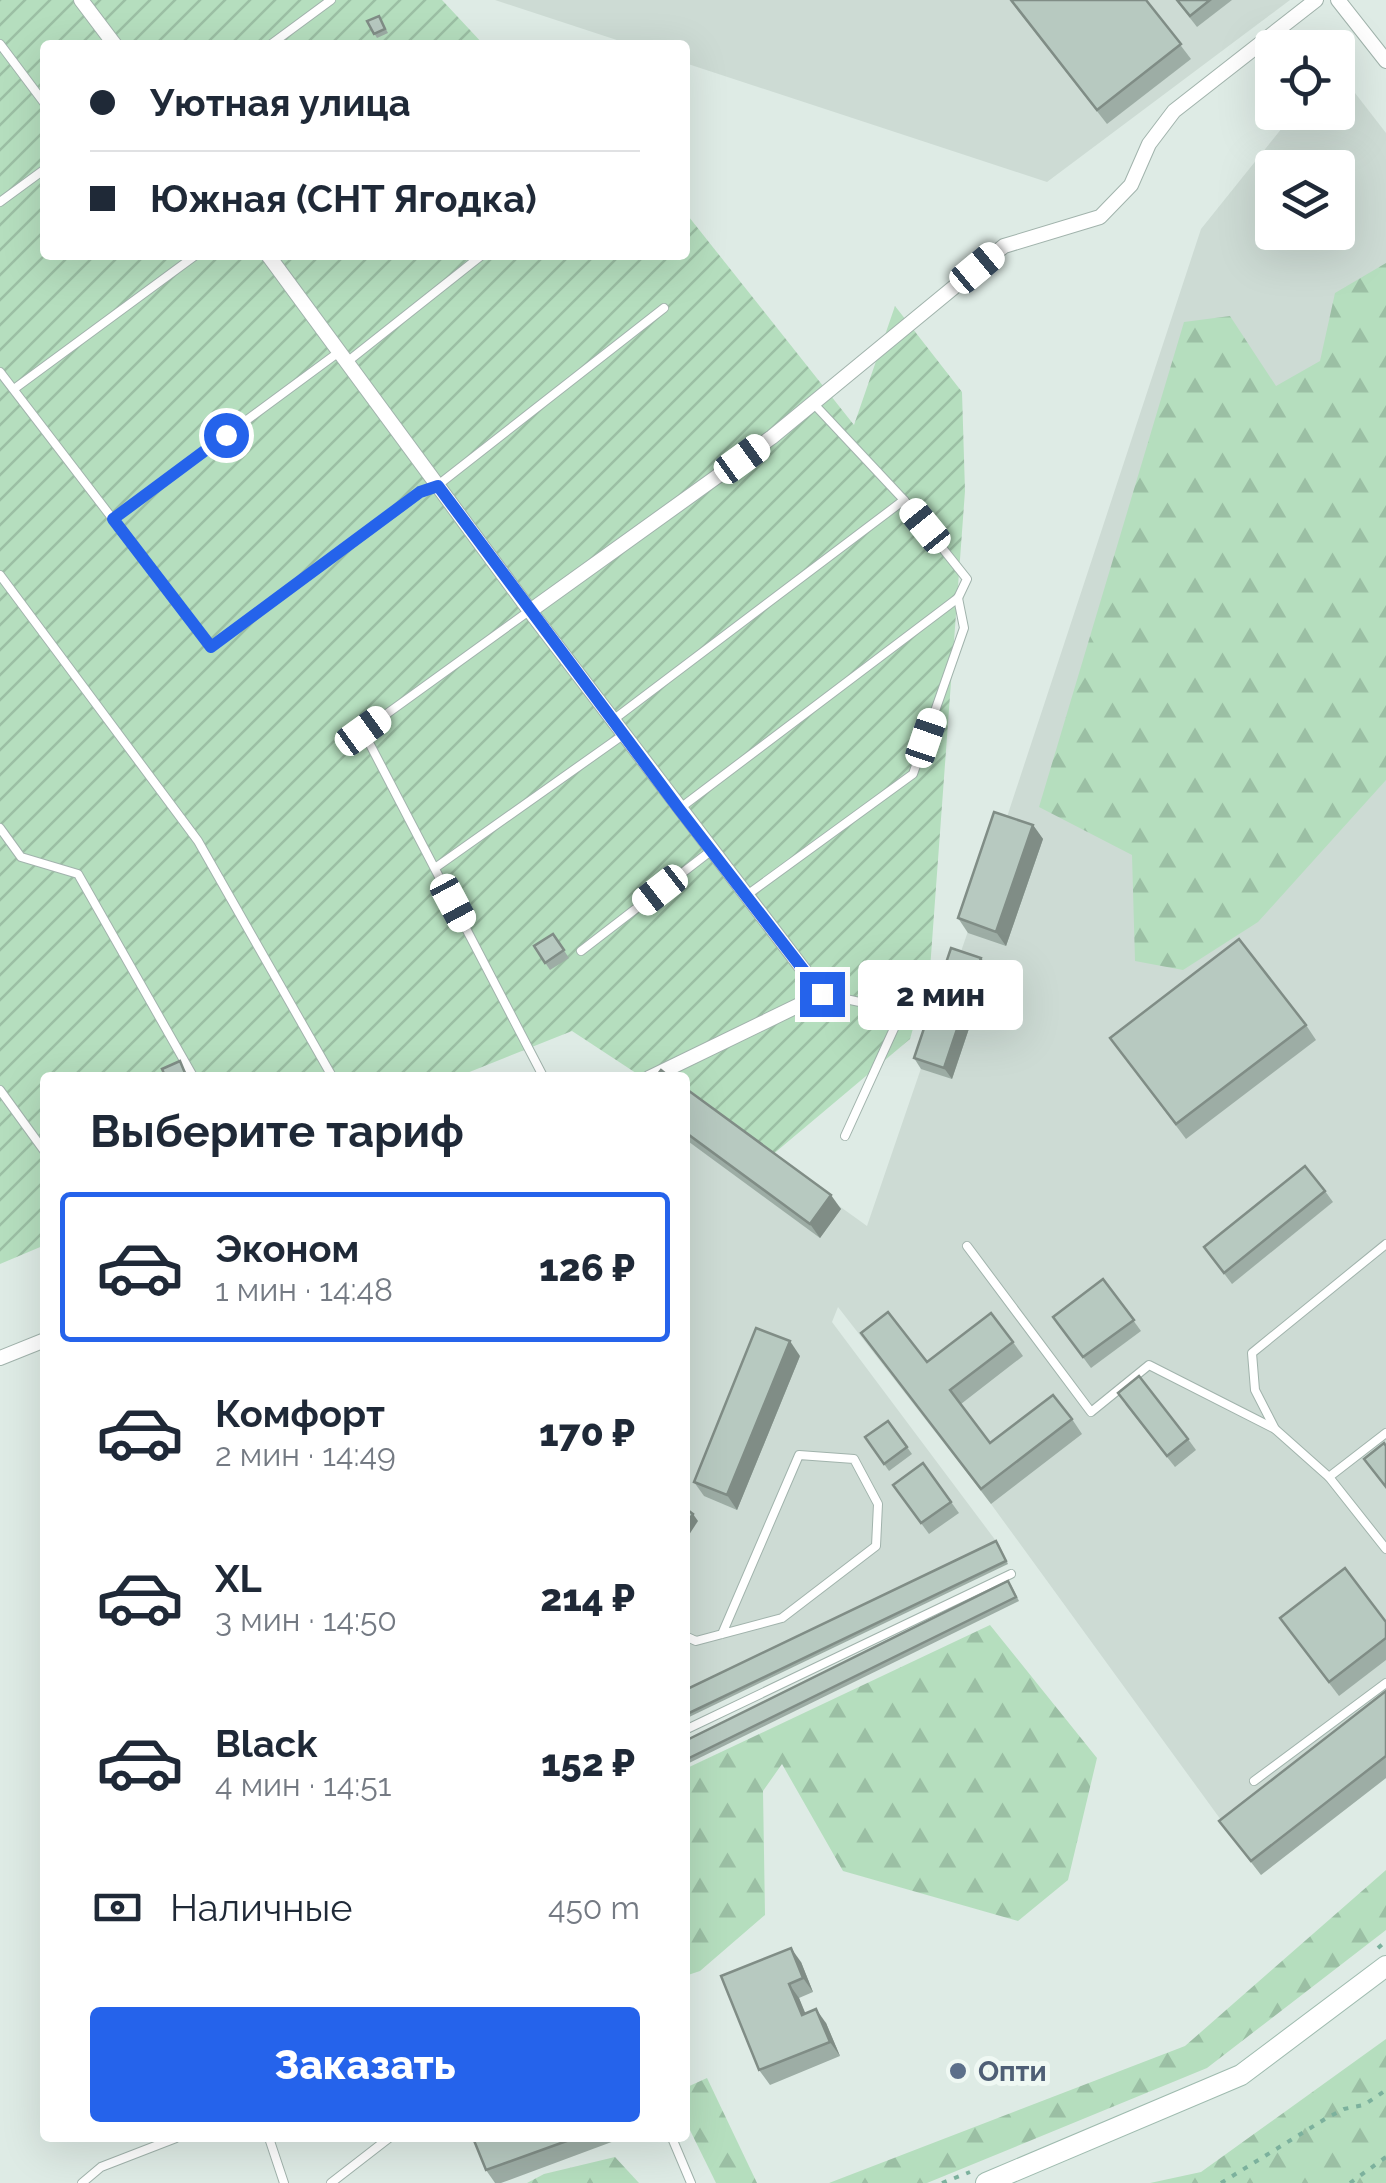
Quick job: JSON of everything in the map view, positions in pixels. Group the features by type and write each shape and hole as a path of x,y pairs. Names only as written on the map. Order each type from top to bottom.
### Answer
{"main road":[{"path":"982,2176 1241,2075 1378,1960"}],"street":[{"path":"81,0 111,40"},
{"path":"530,611 772,438 1004,246 1100,217 1131,185 1150,144 1174,111 1316,0"},
{"path":"1338,0 1386,60"},
{"path":"272,260 530,611 822,994 661,1072"},
{"path":"3,1352 40,1341"}],"lane":[{"path":"277,40 331,0"},
{"path":"0,44 40,97"},
{"path":"0,202 40,174"},
{"path":"14,390 189,260"},
{"path":"113,519 475,260"},
{"path":"0,372 211,647 420,492 438,486 664,308"},
{"path":"679,809 958,598 966,579 904,500 813,403"},
{"path":"612,720 904,500"},
{"path":"0,574 198,841 330,1072"},
{"path":"746,896 913,774 964,628 958,598"},
{"path":"530,611 363,731 541,1072"},
{"path":"434,868 623,735"},
{"path":"0,828 21,856 78,874 191,1072"},
{"path":"581,951 712,850"},
{"path":"822,994 902,1011 845,1136"},
{"path":"0,1090 40,1145"},
{"path":"1275,1429 1255,1390 1252,1353 1386,1244"},
{"path":"966,1246 1091,1412 1149,1365 1275,1429 1329,1477 1386,1549"},
{"path":"1329,1477 1386,1433"},
{"path":"690,1638 696,1641 782,1618 876,1546 878,1504 854,1458 799,1455 722,1634"},
{"path":"690,1728 1011,1574"},
{"path":"1254,1781 1386,1682"},
{"path":"82,2183 101,2167 166,2142"},
{"path":"270,2142 284,2183"},
{"path":"331,2183 384,2142"},
{"path":"674,2142 692,2183"}],"path":[{"path":"1378,1960 1386,1941"},
{"path":"1221,2183 1324,2119 1364,2105 1386,2090"},
{"path":"1350,2183 1386,2157"},
{"path":"942,2183 982,2176"}],"shaded area":[{"path":"495,0 1290,0 1047,182 690,65 690,40 617,40"},
{"path":"1355,93 1386,133 1386,1778 1261,1875 991,1504 838,1307 832,1322 999,1545 690,1693 690,1099 867,1226 1201,229 1255,162 1255,250 1355,250 1355,150 1264,150 1280,130 1355,130"}],"green space":[{"path":"0,0 442,0 479,40 40,40 40,260 690,260 690,218 854,425 895,306 962,392 965,491 930,969 910,1039 765,1161 690,1110 690,1072 634,1072 572,1031 470,1072 40,1072 40,1247 0,1264"},
{"path":"1386,263 1386,780 1258,922 1183,970 1135,961 1132,855 1039,807 1184,322 1230,316 1276,386 1320,361 1335,293"},
{"path":"990,1625 1097,1758 1068,1880 1018,1921 843,1871 782,1764 763,1791 765,1915 700,1971 690,1974 690,1767"},
{"path":"1386,1870 1386,1930 1207,2068 927,2183 829,2183 1185,2046"},
{"path":"1386,2039 1386,2183 1150,2183 1201,2172"},
{"path":"707,2078 757,2183 716,2183 690,2130 690,2086"},
{"path":"615,2157 639,2183 527,2183 544,2174"}],"building":[{"path":"1011,0 1146,0 1181,44 1097,110"},
{"path":"1177,0 1210,0 1190,16"},
{"path":"379,16 385,29 374,34 367,21"},
{"path":"994,812 1033,825 996,932 958,918"},
{"path":"553,934 564,950 545,963 534,946"},
{"path":"1239,939 1306,1025 1176,1124 1110,1038"},
{"path":"951,948 981,958 944,1068 914,1058"},
{"path":"180,1061 185,1072 163,1072 162,1069"},
{"path":"690,1092 831,1195 810,1224 690,1136"},
{"path":"1305,1166 1325,1191 1224,1273 1204,1247"},
{"path":"1103,1279 1134,1320 1083,1357 1053,1317"},
{"path":"888,1312 927,1362 991,1313 1013,1342 950,1390 990,1443 1053,1395 1072,1419 981,1489 861,1333"},
{"path":"756,1328 790,1341 727,1495 694,1482"},
{"path":"1139,1376 1188,1439 1167,1456 1118,1393"},
{"path":"888,1421 907,1447 884,1464 865,1437"},
{"path":"1384,1443 1386,1446 1386,1487 1364,1459"},
{"path":"923,1463 951,1502 921,1523 893,1485"},
{"path":"996,1541 1006,1561 690,1713 690,1688"},
{"path":"1345,1568 1386,1622 1386,1638 1329,1682 1280,1618"},
{"path":"1008,1581 1016,1597 690,1758 690,1739"},
{"path":"1386,1691 1386,1756 1251,1861 1219,1821"},
{"path":"791,1948 803,1978 789,1984 802,2015 816,2009 830,2042 759,2070 721,1976"},
{"path":"475,2142 564,2142 486,2170"}],"place":[{"name":"Опти","path":"958,2071"}],"route":[{"path":"226,435 113,519 211,647 420,492 438,486 822,994"}]}
